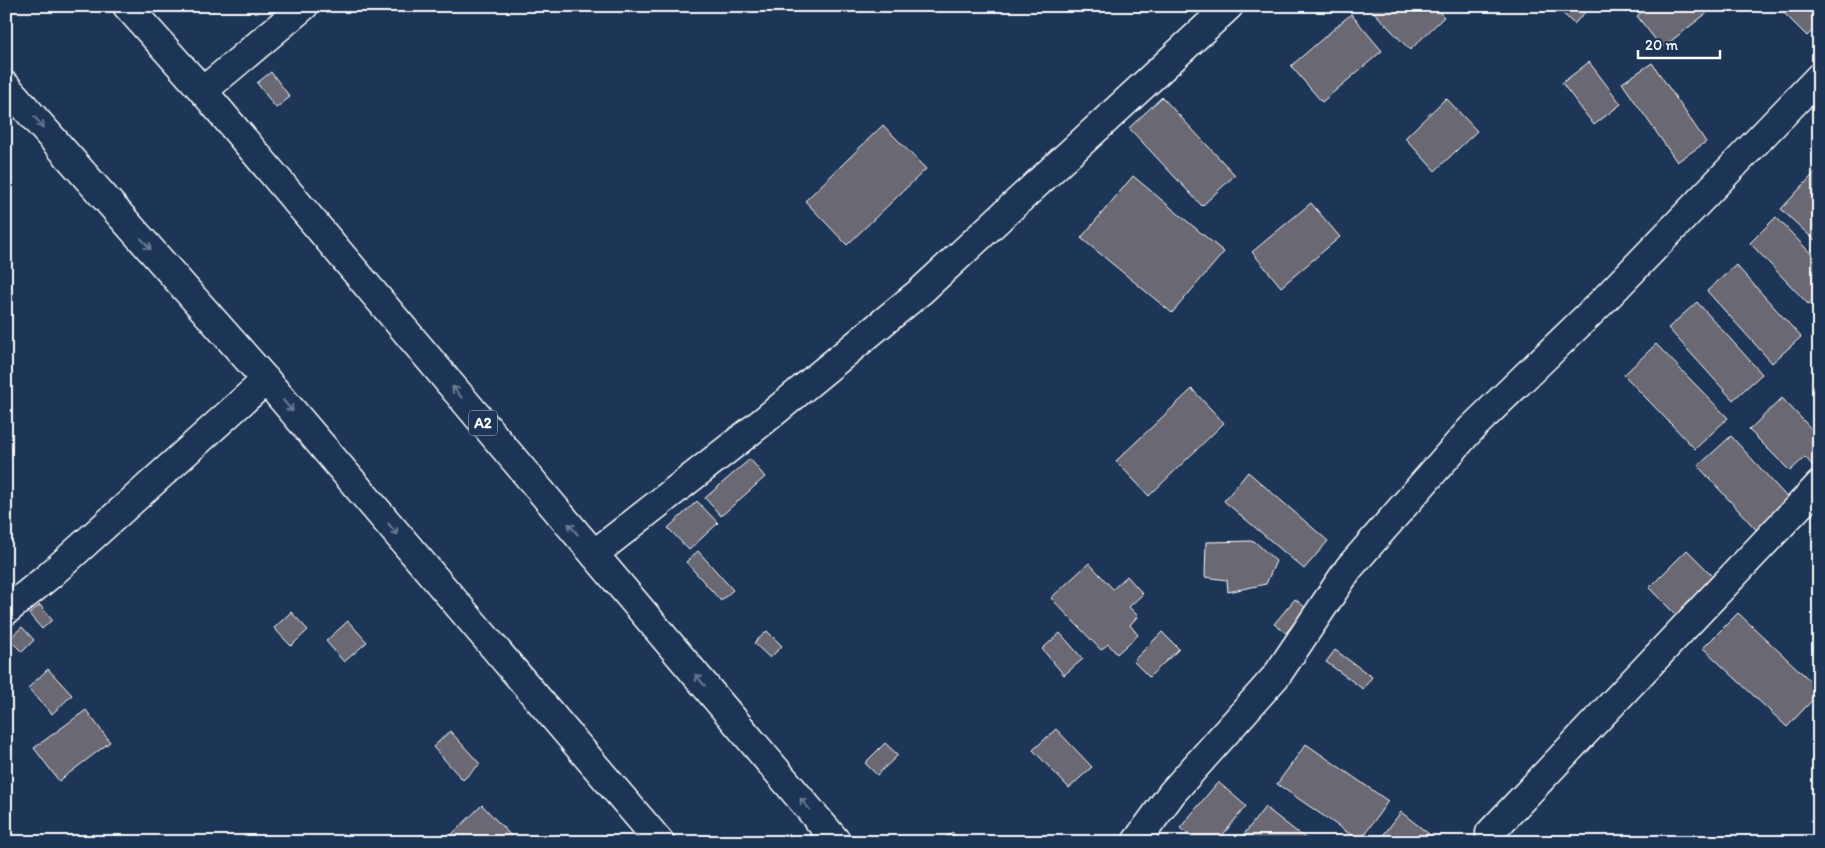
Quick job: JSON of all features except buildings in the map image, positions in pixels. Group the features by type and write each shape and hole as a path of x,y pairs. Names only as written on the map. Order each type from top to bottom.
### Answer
{"main road":[{"name":"A2","path":"127,6 203,91 836,842"},
{"path":"203,91 304,6"},
{"path":"594,554 761,423 920,291 1229,6"},
{"path":"1136,842 1172,793 1277,675 1349,568 1471,430 1604,299 1819,77"},
{"path":"6,86 266,380 660,842"},
{"path":"6,611 49,576 266,380"},
{"path":"1490,833 1819,485"}]}
